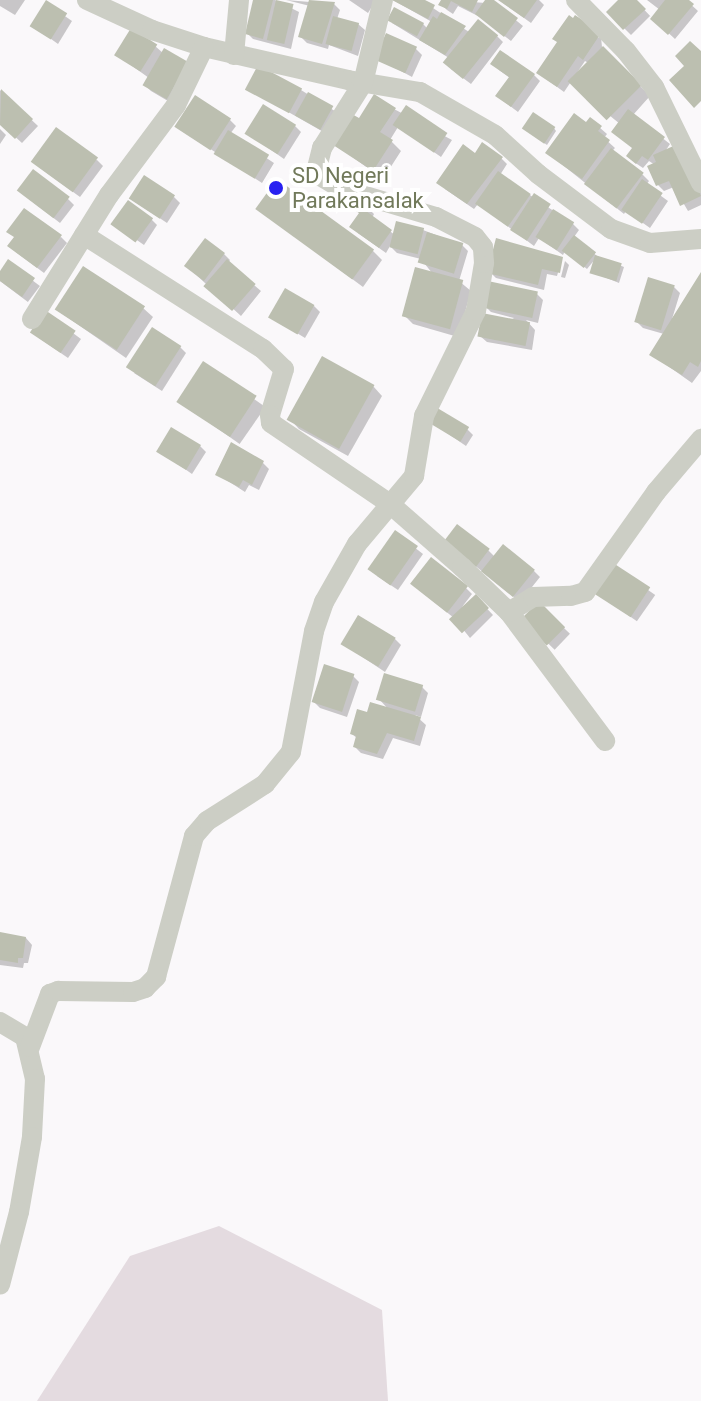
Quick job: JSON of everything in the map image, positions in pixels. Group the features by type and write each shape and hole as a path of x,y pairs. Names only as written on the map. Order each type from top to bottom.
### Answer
{"street":[{"path":"87,0 152,30 204,47 363,83 420,92 451,107 495,135 548,182 623,235 650,243 701,239"},
{"path":"234,55 239,0"},
{"path":"30,1047 50,994 58,991 133,992 153,981 194,836 207,821 265,784 291,752 314,631 324,602 357,544 418,468 424,416 472,322 481,291 484,254 480,242 459,226 342,189 320,176 317,168 322,148 363,83 383,0"},
{"path":"576,0 644,71 664,105 701,183"},
{"path":"32,319 118,182 176,105 204,47"},
{"path":"84,235 263,349 284,370 270,415 271,423 390,504 509,612 605,741"},
{"path":"509,612 533,597 571,596 585,592 656,492 701,439"},
{"path":"0,1022 22,1032 30,1047 35,1079 32,1137 14,1238 0,1285"}],"shaded area":[{"path":"219,1226 382,1310 388,1401 37,1401 130,1256"}],"building":[{"path":"46,0 67,13 51,40 30,26"},
{"path":"253,0 273,0 263,39 245,34"},
{"path":"276,0 294,4 284,44 267,40"},
{"path":"309,0 335,2 322,44 298,37"},
{"path":"392,0 425,0 435,5 428,19"},
{"path":"441,0 478,0 472,12 451,1 447,9 438,5"},
{"path":"485,0 494,0 518,18 504,37 475,14"},
{"path":"498,0 537,0 524,18"},
{"path":"618,0 637,0 646,9 623,30 606,12"},
{"path":"665,0 689,0 694,4 668,35 650,19"},
{"path":"394,7 424,23 417,36 387,20"},
{"path":"441,12 466,26 445,55 419,40 433,16 437,19"},
{"path":"569,15 573,18 575,15 596,29 599,36 583,60 578,56 557,87 536,73 557,42 552,39"},
{"path":"333,16 359,23 352,51 325,44"},
{"path":"478,19 498,35 463,79 443,63"},
{"path":"131,28 157,44 140,72 114,55"},
{"path":"386,33 417,47 405,73 374,59"},
{"path":"690,41 701,51 701,101 694,108 669,80 684,66 675,56"},
{"path":"603,46 642,85 607,120 568,81"},
{"path":"164,48 188,62 167,99 142,85"},
{"path":"500,50 535,74 511,107 495,96 509,77 490,64"},
{"path":"258,65 302,88 289,113 245,90"},
{"path":"1,89 33,119 15,139 0,125"},
{"path":"308,92 333,106 320,130 295,116"},
{"path":"374,94 396,108 380,132 393,140 373,171 330,143 350,113 359,118"},
{"path":"195,95 231,118 210,150 174,127"},
{"path":"263,104 296,125 278,154 244,134"},
{"path":"406,105 447,133 434,153 393,125"},
{"path":"628,109 665,137 648,160 642,156 636,164 626,156 632,148 611,132"},
{"path":"533,112 555,127 544,144 522,129"},
{"path":"574,113 586,122 590,117 602,126 598,131 610,140 582,179 545,153"},
{"path":"56,127 98,158 73,192 31,162"},
{"path":"228,130 269,155 255,179 214,154"},
{"path":"482,142 503,157 467,204 436,183 463,144 475,153"},
{"path":"678,144 701,196 680,206 669,181 656,186 647,166 656,162 653,155"},
{"path":"611,148 644,173 617,209 584,184"},
{"path":"33,169 70,197 53,218 17,191"},
{"path":"498,171 531,194 508,227 475,204"},
{"path":"144,175 175,195 160,219 129,198"},
{"path":"277,179 374,250 352,279 255,209"},
{"path":"642,179 663,193 642,224 621,210"},
{"path":"534,193 551,204 527,241 510,230"},
{"path":"354,195 370,206 366,211 392,230 379,248 349,227 359,213 347,205"},
{"path":"128,200 153,218 135,242 110,224"},
{"path":"24,208 62,235 37,268 7,246 14,237 6,232"},
{"path":"553,209 574,222 557,250 536,237"},
{"path":"396,221 424,228 418,254 389,247"},
{"path":"427,232 463,243 454,274 418,263"},
{"path":"574,235 596,252 584,268 562,251"},
{"path":"205,238 225,253 204,281 184,266"},
{"path":"496,238 563,257 560,273 542,269 538,285 487,273"},
{"path":"595,255 622,263 616,281 589,273"},
{"path":"8,259 35,278 22,297 0,281 0,271"},
{"path":"227,259 256,284 232,311 203,286"},
{"path":"83,266 145,306 117,350 55,310"},
{"path":"415,267 463,280 450,329 402,316"},
{"path":"701,272 701,361 698,367 690,362 682,375 649,355"},
{"path":"648,277 675,285 661,330 634,322"},
{"path":"488,281 538,292 532,318 482,307"},
{"path":"285,288 314,305 297,334 268,317"},
{"path":"45,310 76,331 61,353 30,332"},
{"path":"482,313 530,322 526,346 477,337"},
{"path":"152,327 181,346 155,386 126,367"},
{"path":"322,356 374,385 339,449 287,420"},
{"path":"203,361 257,396 230,437 176,402"},
{"path":"434,406 469,427 460,442 425,421"},
{"path":"171,427 201,445 186,470 156,452"},
{"path":"231,442 264,461 252,485 243,480 239,487 215,475"},
{"path":"457,524 490,549 476,567 443,542"},
{"path":"395,530 418,546 390,585 367,569"},
{"path":"503,544 535,570 513,597 481,571"},
{"path":"431,557 468,586 447,613 410,584"},
{"path":"610,561 650,587 631,617 590,591"},
{"path":"476,594 489,608 462,633 449,619"},
{"path":"539,601 565,627 547,646 521,619"},
{"path":"358,615 396,638 378,667 340,644"},
{"path":"324,664 354,674 342,712 312,702"},
{"path":"384,673 423,685 415,712 376,700"},
{"path":"370,702 421,717 414,741 387,733 377,754 353,747 356,736 350,734 357,709 367,712"},
{"path":"0,932 26,937 23,958 18,958 18,963 0,960"}],"place":[{"name":"SD Negeri Parakansalak","path":"276,188"}]}
